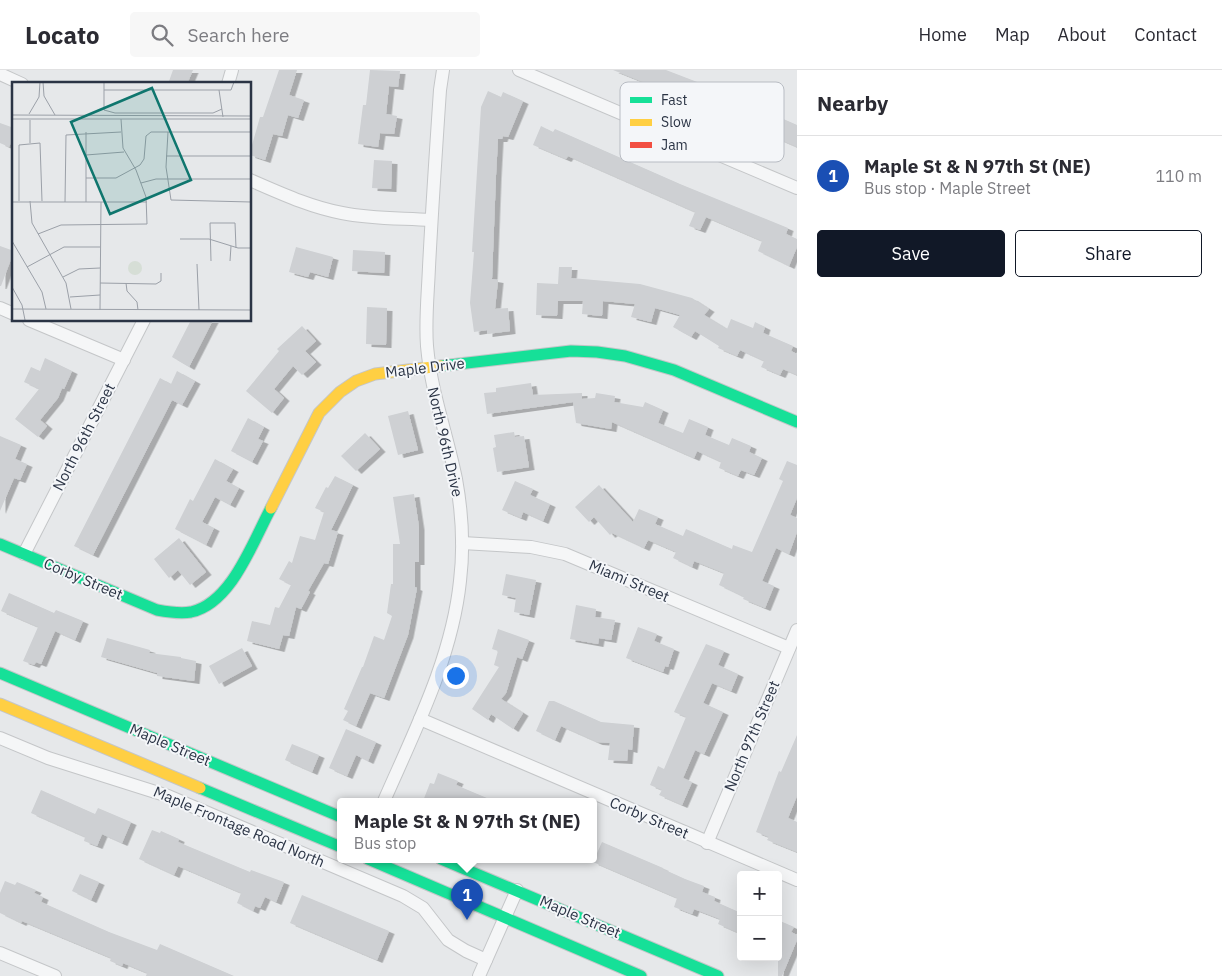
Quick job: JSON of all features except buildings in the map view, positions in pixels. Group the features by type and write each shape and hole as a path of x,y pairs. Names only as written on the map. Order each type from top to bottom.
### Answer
{"main road":[{"name":"Maple Drive","path":"167,613 191,612 207,606 222,594 234,579 319,413 338,393 356,380 375,374 570,351 597,352 625,356 674,370 797,422"},
{"name":"Corby Street","path":"0,544 167,613"},
{"name":"Maple Street","path":"0,673 337,815"},
{"name":"Maple Street","path":"0,704 337,845"},
{"name":"Maple Street","path":"377,863 641,976"},
{"name":"Maple Street","path":"451,863 718,976"}],"street":[{"name":"North 96th Drive","path":"385,798 441,666 452,628 460,580 462,543 456,480 432,385 427,322 431,220 442,70"},
{"path":"519,70 620,113"},
{"path":"0,74 18,82"},
{"path":"736,162 797,188"},
{"path":"251,180 293,198 335,212 358,216 431,220"},
{"path":"0,308 12,313"},
{"path":"31,321 124,360"},
{"name":"North 96th Street","path":"24,554 144,321"},
{"name":"Miami Street","path":"462,543 531,547 565,554 789,648"},
{"name":"North 97th Street","path":"707,843 797,630"},
{"name":"Corby Street","path":"420,719 797,880"},
{"name":"Maple Frontage Road North","path":"0,738 48,758 168,796 403,896 423,908 448,940 486,960"},
{"path":"479,976 517,890"},
{"path":"0,953 55,976"}],"traffic: fast":[{"path":"441,366 571,351 625,356 674,370 797,422"},
{"path":"0,544 157,610 187,613 205,606 218,597 230,584 249,553 271,508"},
{"path":"0,673 337,815"},
{"path":"200,788 337,845"},
{"path":"377,863 641,976"},
{"path":"450,863 718,976"}],"traffic: slow":[{"path":"271,508 319,413 340,392 356,381 375,374 441,366"},
{"path":"0,704 200,788"}],"place":[{"name":"Maple St & N 97th St (NE)","path":"467,920"}]}
